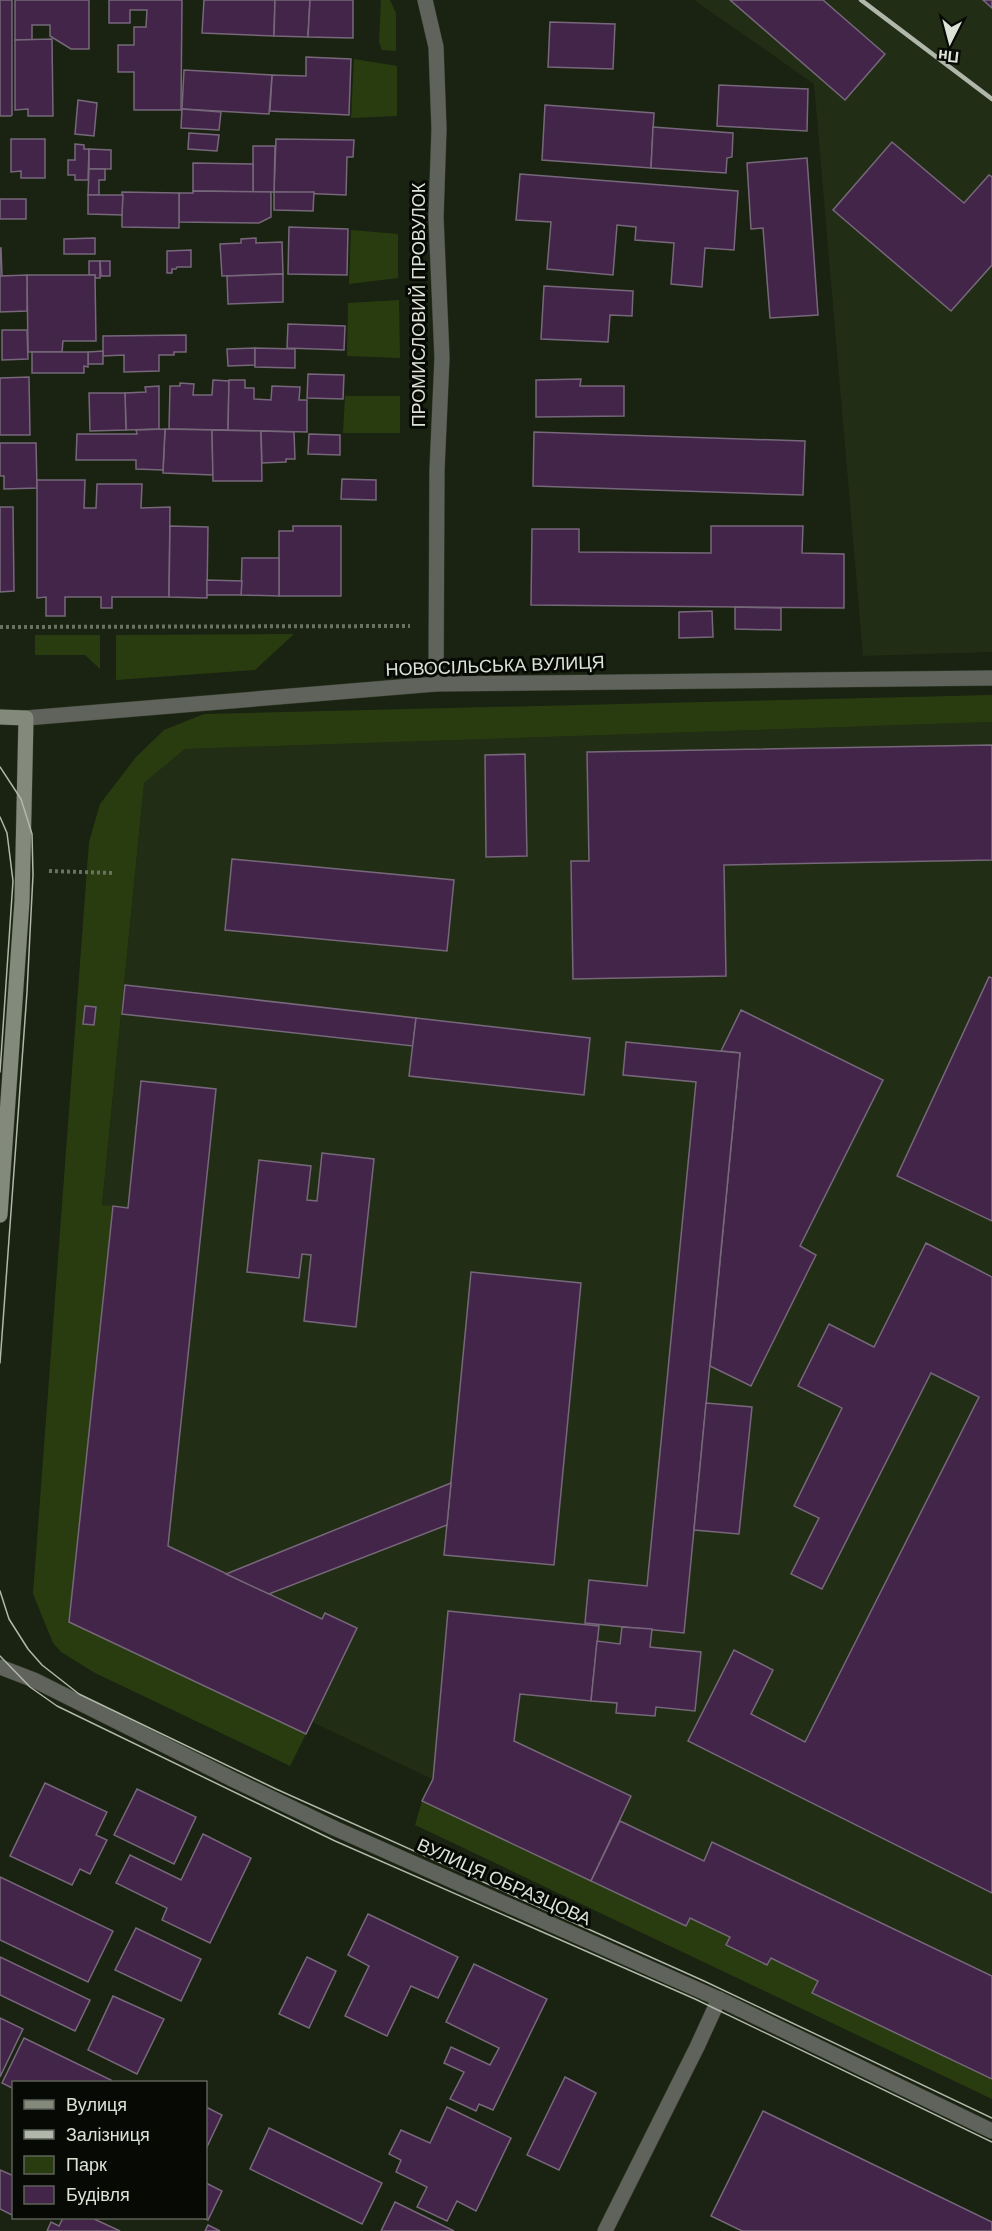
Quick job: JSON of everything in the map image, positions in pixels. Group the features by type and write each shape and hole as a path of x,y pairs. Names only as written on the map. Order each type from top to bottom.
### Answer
{"street":[{"name":"ПРОМИСЛОВИЙ ПРОВУЛОК","path":"425,0 436,47 440,129 436,217 442,358 437,470 435,684"},
{"name":"НОВОСІЛЬСЬКА ВУЛИЦЯ","path":"0,717 26,718 435,684 992,678"},
{"path":"0,1215 22,871 26,718"},
{"name":"ВУЛИЦЯ ОБРАЗЦОВА","path":"0,1667 34,1680 334,1828 719,1999 992,2132"},
{"path":"604,2231 719,1999"}],"path":[{"path":"0,627 436,627"},
{"path":"22,871 113,873"}],"shaded area":[{"path":"694,0 992,0 992,652 863,656 814,84"},
{"path":"992,722 992,2079 812,1993 817,1981 770,1959 767,1965 726,1945 729,1936 690,1918 686,1926 422,1801 432,1779 312,1722 306,1734 69,1622 113,1207 102,1206 144,783 185,749"}],"green space":[{"path":"381,0 390,0 396,13 396,51 382,50 379,42"},
{"path":"354,59 397,66 397,116 351,118"},
{"path":"351,230 398,234 398,278 349,284"},
{"path":"399,300 400,358 347,356 348,303"},
{"path":"345,396 400,396 400,433 343,433"},
{"path":"294,634 255,670 116,680 116,635"},
{"path":"35,635 100,635 100,669 85,655 35,655"},
{"path":"992,695 992,722 185,749 144,783 102,1205 113,1206 69,1621 306,1734 290,1766 95,1673 61,1652 53,1643 33,1594 89,842 100,804 136,757 164,730 204,714"},
{"path":"422,1801 686,1926 690,1918 730,1937 726,1945 767,1965 771,1958 818,1981 812,1993 992,2079 992,2099 415,1825"}],"building":[{"path":"0,0 12,0 11,116 0,116"},
{"path":"15,0 89,0 89,49 71,49 50,36 50,25 32,25 32,40 15,40"},
{"path":"109,0 182,0 181,110 134,110 134,72 118,72 118,45 134,45 134,27 146,27 147,10 130,10 130,23 109,23"},
{"path":"204,0 275,0 274,36 202,33"},
{"path":"275,0 310,0 308,37 274,36"},
{"path":"310,0 353,0 353,38 308,37"},
{"path":"730,0 823,0 885,54 845,100"},
{"path":"983,0 992,0 992,8"},
{"path":"550,22 615,24 613,69 548,67"},
{"path":"52,39 53,116 28,116 28,109 15,110 15,40"},
{"path":"306,57 351,59 349,115 270,111 272,75 306,76"},
{"path":"184,70 272,75 269,114 182,109"},
{"path":"719,85 808,89 807,131 717,126"},
{"path":"78,100 97,103 94,136 75,134"},
{"path":"545,105 654,113 651,168 542,160"},
{"path":"182,109 221,112 219,130 181,128"},
{"path":"653,127 733,133 732,157 727,158 726,173 651,168"},
{"path":"189,133 219,135 217,151 188,149"},
{"path":"11,139 45,139 45,178 21,178 21,171 11,172"},
{"path":"276,139 354,140 353,157 347,157 346,195 274,192"},
{"path":"892,142 964,203 989,175 992,177 992,265 951,311 833,210"},
{"path":"75,144 84,145 84,149 89,149 88,180 75,180 75,175 68,175 68,160 75,160"},
{"path":"253,146 275,146 274,192 253,192"},
{"path":"89,149 111,150 111,169 89,169"},
{"path":"807,158 818,315 770,318 763,228 751,229 747,163"},
{"path":"193,163 253,164 253,192 193,191"},
{"path":"89,169 105,169 105,180 99,180 99,195 88,195"},
{"path":"520,174 738,191 734,250 705,248 702,287 671,284 674,243 635,240 636,227 617,225 613,275 547,269 551,222 516,220"},
{"path":"193,191 271,192 271,217 259,223 179,222 179,193 193,193"},
{"path":"122,192 179,193 179,228 122,227"},
{"path":"274,192 314,192 313,211 274,210"},
{"path":"88,195 123,195 122,215 88,214"},
{"path":"0,199 26,199 26,219 0,219"},
{"path":"289,227 348,229 347,275 288,274"},
{"path":"95,238 95,254 64,254 64,239"},
{"path":"256,238 256,243 282,242 283,274 222,276 220,244 241,243 241,239"},
{"path":"1,248 2,276 0,276"},
{"path":"191,250 191,267 177,267 172,269 172,273 167,273 167,251"},
{"path":"89,261 100,261 100,278 89,275"},
{"path":"100,261 110,261 110,276 101,276"},
{"path":"283,274 283,302 228,304 227,276"},
{"path":"27,275 95,275 96,341 63,341 62,352 28,352"},
{"path":"27,275 27,311 0,312 0,276"},
{"path":"544,286 633,291 632,316 610,315 608,342 541,339"},
{"path":"288,324 345,326 344,350 287,348"},
{"path":"2,330 27,330 28,359 2,360"},
{"path":"186,335 186,352 159,355 159,371 124,372 124,355 103,356 103,336"},
{"path":"255,348 255,365 228,366 227,349"},
{"path":"255,348 295,349 295,368 255,367"},
{"path":"103,351 103,364 88,364 88,352"},
{"path":"32,352 88,352 88,367 84,366 84,373 32,373"},
{"path":"308,374 344,375 343,399 307,398"},
{"path":"29,377 30,435 0,435 0,378"},
{"path":"581,379 580,386 624,386 624,416 536,417 536,380"},
{"path":"213,380 229,381 228,430 169,429 170,386 180,386 180,383 194,384 193,395 212,395"},
{"path":"229,380 245,380 245,388 254,388 254,399 271,400 272,386 300,387 299,400 307,400 307,432 228,430"},
{"path":"159,386 159,429 126,430 125,393 146,392 145,387"},
{"path":"89,393 125,393 126,430 90,431"},
{"path":"165,429 212,430 213,475 163,473"},
{"path":"165,429 163,470 136,469 136,460 76,460 77,434 137,434 136,430"},
{"path":"212,430 261,431 262,481 213,481"},
{"path":"261,431 294,432 295,459 286,459 286,462 262,463"},
{"path":"534,432 805,441 803,495 533,486"},
{"path":"309,434 340,435 340,455 308,454"},
{"path":"0,443 36,443 37,488 4,489 4,476 0,476"},
{"path":"342,479 376,480 376,500 341,499"},
{"path":"37,480 85,480 84,508 96,508 97,484 142,484 141,508 170,507 169,597 112,597 112,608 101,608 101,597 65,597 65,616 46,616 46,597 37,598"},
{"path":"0,507 13,507 14,591 0,592"},
{"path":"170,526 208,527 207,598 169,597"},
{"path":"293,526 341,526 341,596 279,596 279,531 293,531"},
{"path":"711,526 803,526 802,553 844,554 844,608 531,605 532,529 579,529 579,552 711,553"},
{"path":"242,558 279,558 279,596 241,595"},
{"path":"207,580 242,581 241,595 207,595"},
{"path":"735,607 781,608 781,630 735,629"},
{"path":"712,611 713,637 679,638 679,612"},
{"path":"992,745 992,860 724,865 726,976 573,979 571,861 589,861 587,752"},
{"path":"525,754 527,856 486,857 485,755"},
{"path":"232,859 454,880 447,951 225,930"},
{"path":"989,977 992,978 992,1221 897,1176"},
{"path":"125,985 416,1018 413,1046 122,1014"},
{"path":"85,1006 96,1007 94,1025 83,1024"},
{"path":"741,1010 883,1080 800,1246 816,1255 751,1386 710,1366 740,1053 721,1051"},
{"path":"416,1018 590,1038 584,1095 409,1076"},
{"path":"626,1042 740,1053 684,1633 585,1623 589,1580 647,1586 696,1082 623,1075"},
{"path":"141,1081 216,1089 168,1546 322,1619 325,1613 357,1628 306,1734 69,1622 113,1206 128,1208"},
{"path":"322,1153 374,1159 356,1327 304,1321 311,1255 302,1254 299,1278 247,1272 259,1160 311,1166 307,1200 317,1201"},
{"path":"926,1243 992,1277 992,1893 688,1741 734,1650 773,1670 751,1714 805,1742 979,1397 931,1373 822,1589 791,1574 819,1518 794,1506 842,1408 798,1386 829,1324 874,1347"},
{"path":"471,1272 581,1283 554,1565 444,1555"},
{"path":"706,1403 752,1407 739,1534 694,1530"},
{"path":"451,1483 447,1525 269,1594 226,1574"},
{"path":"448,1611 599,1626 591,1701 520,1694 514,1741 631,1796 591,1881 422,1801 433,1779"},
{"path":"622,1627 652,1629 650,1647 701,1652 695,1711 656,1707 655,1716 616,1713 617,1703 591,1701 597,1641 620,1644"},
{"path":"45,1783 107,1812 96,1835 107,1840 90,1874 80,1869 72,1885 10,1856"},
{"path":"137,1789 196,1817 174,1864 114,1835"},
{"path":"620,1821 704,1861 712,1842 992,1976 992,2079 812,1993 818,1981 771,1958 767,1965 726,1945 730,1937 690,1918 686,1926 591,1881"},
{"path":"203,1834 251,1858 210,1943 162,1920 167,1908 116,1883 130,1855 181,1880"},
{"path":"0,1877 113,1931 88,1982 0,1940"},
{"path":"368,1914 458,1957 438,1998 411,1986 387,2036 345,2016 369,1966 348,1955"},
{"path":"136,1928 201,1959 181,2001 115,1970"},
{"path":"0,1957 90,2000 75,2031 0,1995"},
{"path":"307,1957 336,1971 309,2028 279,2014"},
{"path":"474,1964 547,1999 493,2110 479,2104 476,2111 450,2099 464,2072 444,2063 451,2047 490,2065 499,2048 446,2022"},
{"path":"113,1996 164,2019 137,2074 88,2050"},
{"path":"0,2018 23,2029 0,2077"},
{"path":"24,2038 111,2080 12,2081 12,2088 2,2083"},
{"path":"565,2077 596,2093 559,2170 527,2155"},
{"path":"447,2107 511,2138 476,2211 457,2201 447,2221 417,2207 427,2187 396,2172 401,2160 389,2154 401,2130 430,2143"},
{"path":"207,2108 222,2115 207,2147"},
{"path":"763,2111 992,2222 992,2231 742,2231 711,2216"},
{"path":"269,2128 382,2183 362,2224 250,2169"},
{"path":"0,2170 12,2175 12,2215 0,2209"},
{"path":"207,2184 222,2191 208,2220 205,2219 207,2219"},
{"path":"395,2202 454,2231 381,2231"},
{"path":"62,2219 94,2219 120,2231 47,2231 51,2222 59,2226"},
{"path":"208,2225 220,2231 205,2231"}],"tram line":[{"path":"0,767 21,799 32,834 33,875 27,992 0,1363"},
{"path":"0,817 7,833 13,881 0,1072"},
{"path":"0,1591 9,1619 28,1649 42,1665 79,1694 276,1789 704,1981 992,2118"},
{"path":"0,1656 30,1687 57,1706 335,1841 695,1999 992,2142"}],"railway":[{"path":"861,0 992,99"}]}
